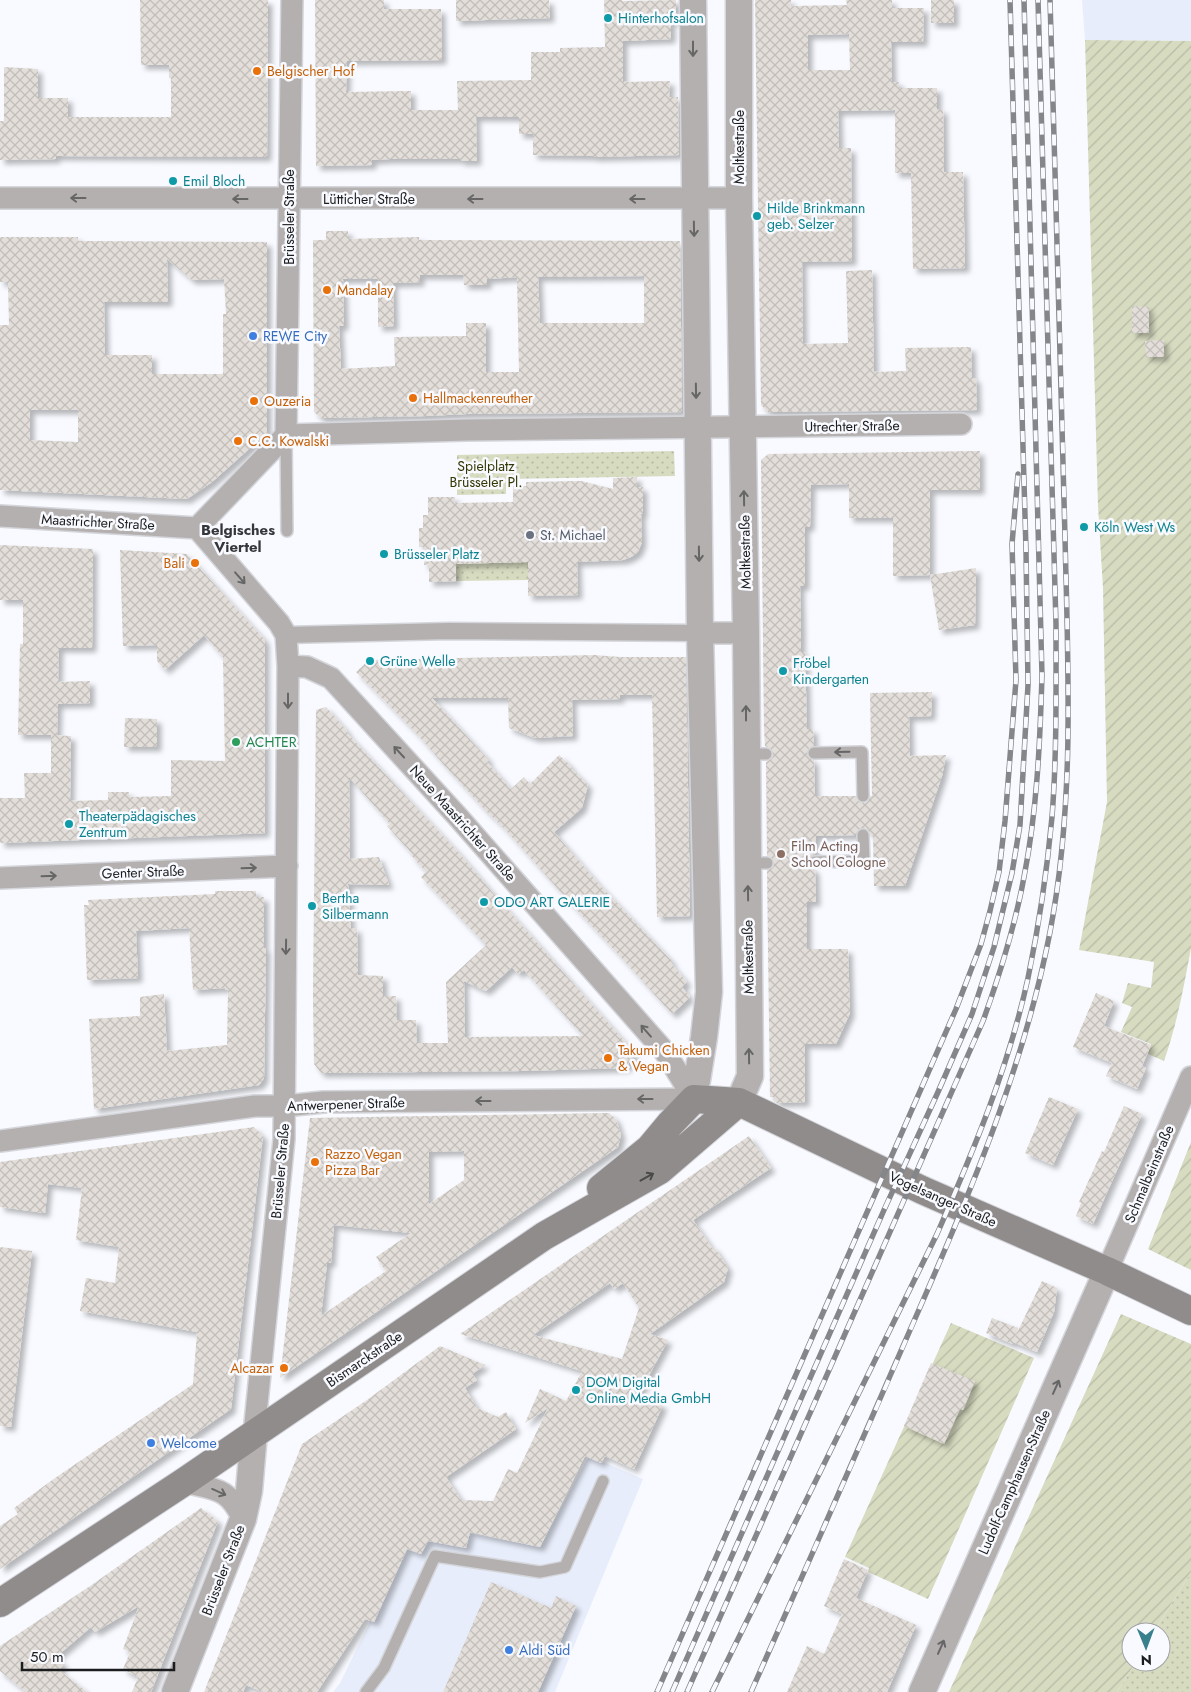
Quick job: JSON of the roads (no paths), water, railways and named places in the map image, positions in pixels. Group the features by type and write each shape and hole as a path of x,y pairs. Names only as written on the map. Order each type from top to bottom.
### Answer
{"main road":[{"name":"Vogelsanger Straße","path":"694,1099 739,1102 922,1190 1107,1271 1191,1311"},
{"name":"Bismarckstraße","path":"544,1236 650,1148 694,1099"},
{"name":"Bismarckstraße","path":"0,1603 184,1482 544,1236 660,1170 739,1102"}],"street":[{"name":"Brüsseler Straße","path":"286,435 292,0"},
{"path":"692,0 700,634 709,992 694,1099"},
{"name":"Moltkestraße","path":"739,0 738,198 746,633 756,754 757,863 750,1076 739,1102"},
{"name":"Lütticher Straße","path":"0,198 738,198"},
{"name":"Utrechter Straße","path":"742,427 961,424"},
{"path":"742,427 286,435 197,528 279,623 286,635 449,631 746,633"},
{"name":"Maastrichter Straße","path":"0,516 197,528"},
{"name":"Brüsseler Straße","path":"175,1692 243,1519 249,1491 284,1139 288,666 286,635"},
{"name":"Neue Maastrichter Straße","path":"288,666 307,667 331,678 458,817 665,1052 694,1099"},
{"name":"Genter Straße","path":"0,878 287,866"},
{"name":"Schmalbeinstraße","path":"1107,1271 1191,1077"},
{"name":"Antwerpener Straße","path":"0,1141 254,1106 285,1106 323,1102 694,1099"},
{"name":"Ludolf-Camphausen-Straße","path":"922,1692 1107,1271"},
{"path":"184,1482 222,1492 235,1503 243,1519"}],"lane":[{"path":"286,435 287,531"},
{"path":"814,753 862,752 863,796"},
{"path":"815,862 864,861 863,835"},
{"path":"366,1692 384,1668 435,1556 540,1572 565,1568 603,1481"}],"railway":[{"path":"672,1692 972,1014 994,947 1012,873 1020,825 1028,685 1026,550 1010,0"},
{"path":"687,1692 983,1021 1006,950 1020,895 1035,802 1042,675 1024,0"},
{"path":"712,1692 937,1234 989,1108 1011,1044 1032,958 1048,857 1052,817 1056,696 1056,624 1038,0"},
{"path":"751,1692 941,1260 979,1168 1027,1028 1050,932 1063,834 1068,735 1062,403 1050,0"},
{"path":"657,1692 956,1009 981,944 999,872 1005,821 1016,680 1012,544 1018,474"}],"place":[{"name":"Hinterhofsalon","path":"608,18"},
{"name":"Belgischer Hof","path":"257,71"},
{"name":"Emil Bloch","path":"173,181"},
{"name":"Hilde Brinkmann geb. Selzer","path":"757,216"},
{"name":"Mandalay","path":"327,290"},
{"name":"REWE City","path":"253,336"},
{"name":"Hallmackenreuther","path":"413,398"},
{"name":"Ouzeria","path":"254,401"},
{"name":"C.C. Kowalski","path":"238,441"},
{"name":"Köln West Ws","path":"1084,527"},
{"name":"St. Michael","path":"530,535"},
{"name":"Brüsseler Platz","path":"384,554"},
{"name":"Bali","path":"195,563"},
{"name":"Grüne Welle","path":"370,661"},
{"name":"Fröbel Kindergarten","path":"783,671"},
{"name":"ACHTER","path":"236,742"},
{"name":"Theaterpädagisches Zentrum","path":"69,824"},
{"name":"Film Acting School Cologne","path":"781,854"},
{"name":"ODO ART GALERIE","path":"484,902"},
{"name":"Bertha Silbermann","path":"312,906"},
{"name":"Takumi Chicken & Vegan","path":"608,1058"},
{"name":"Razzo Vegan Pizza Bar","path":"315,1162"},
{"name":"Alcazar","path":"284,1368"},
{"name":"DOM Digital Online Media GmbH","path":"576,1390"},
{"name":"Welcome","path":"151,1443"},
{"name":"Aldi Süd","path":"509,1650"}],"district":[{"name":"Belgisches Viertel","path":"238,538"}],"park label":[{"name":"Spielplatz Brüsseler Pl.","path":"486,474"}]}
